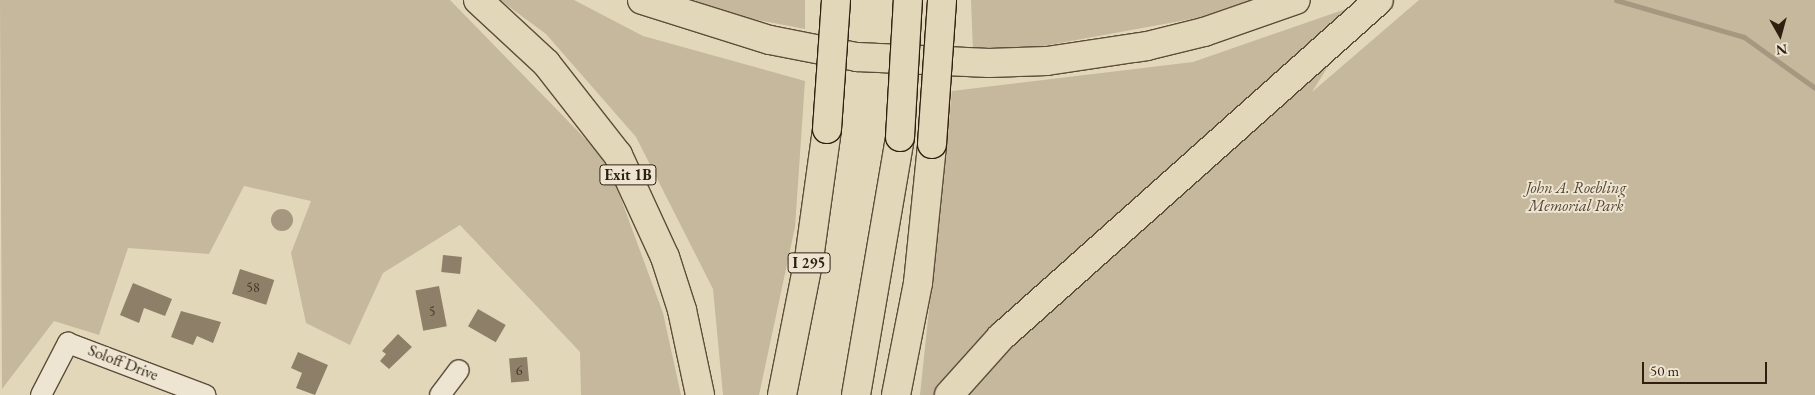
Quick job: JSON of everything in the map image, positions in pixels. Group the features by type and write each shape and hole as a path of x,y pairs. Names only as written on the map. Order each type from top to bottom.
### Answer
{"highway":[{"name":"Exit 1B","path":"478,0 546,64 618,155 665,257 682,310 700,395"},
{"path":"642,0 770,40 857,57 989,63 1064,59 1147,46 1204,32 1296,0"},
{"name":"I 295","path":"782,395 809,259 827,129 836,0"},
{"path":"856,395 900,137 908,0"},
{"path":"896,395 918,283 932,144 942,0"},
{"path":"949,395 1001,337 1379,0"}],"street":[{"name":"Soloff Drive","path":"41,395 68,343 206,395"},
{"path":"440,395 459,370"}],"green space":[{"path":"0,0 450,0 607,161 663,313 681,395 581,395 580,352 460,225 383,273 350,345 306,323 291,253 311,201 244,186 209,254 128,248 99,335 54,321 2,389"},
{"path":"500,0 574,0 643,36 805,81 795,227 759,395 723,395 713,289 636,137 546,34"},
{"path":"694,0 805,0 805,29 731,15"},
{"path":"971,0 1268,0 1252,8 1027,49 973,51"},
{"name":"John A. Roebling Memorial Park","path":"1419,0 1815,0 1815,395 920,395 952,91 1193,62 1369,1 1312,92"}],"shaded area":[{"path":"282,209 290,212 293,220 290,228 282,231 274,228 271,220 274,212"}],"building":[{"path":"443,255 462,257 460,274 441,272"},
{"path":"240,269 274,280 266,305 232,294"},
{"path":"133,283 172,299 165,316 144,308 139,323 120,315"},
{"path":"439,286 447,326 423,331 415,291"},
{"path":"478,309 506,325 496,342 468,326"},
{"path":"181,311 221,322 213,343 197,336 193,345 171,337"},
{"path":"398,334 412,347 389,369 380,361 386,354 382,351"},
{"path":"298,352 328,365 315,395 296,388 302,373 291,368"},
{"path":"527,357 529,381 511,382 509,359"}],"waterway":[{"path":"1616,0 1744,37 1815,88"}]}
